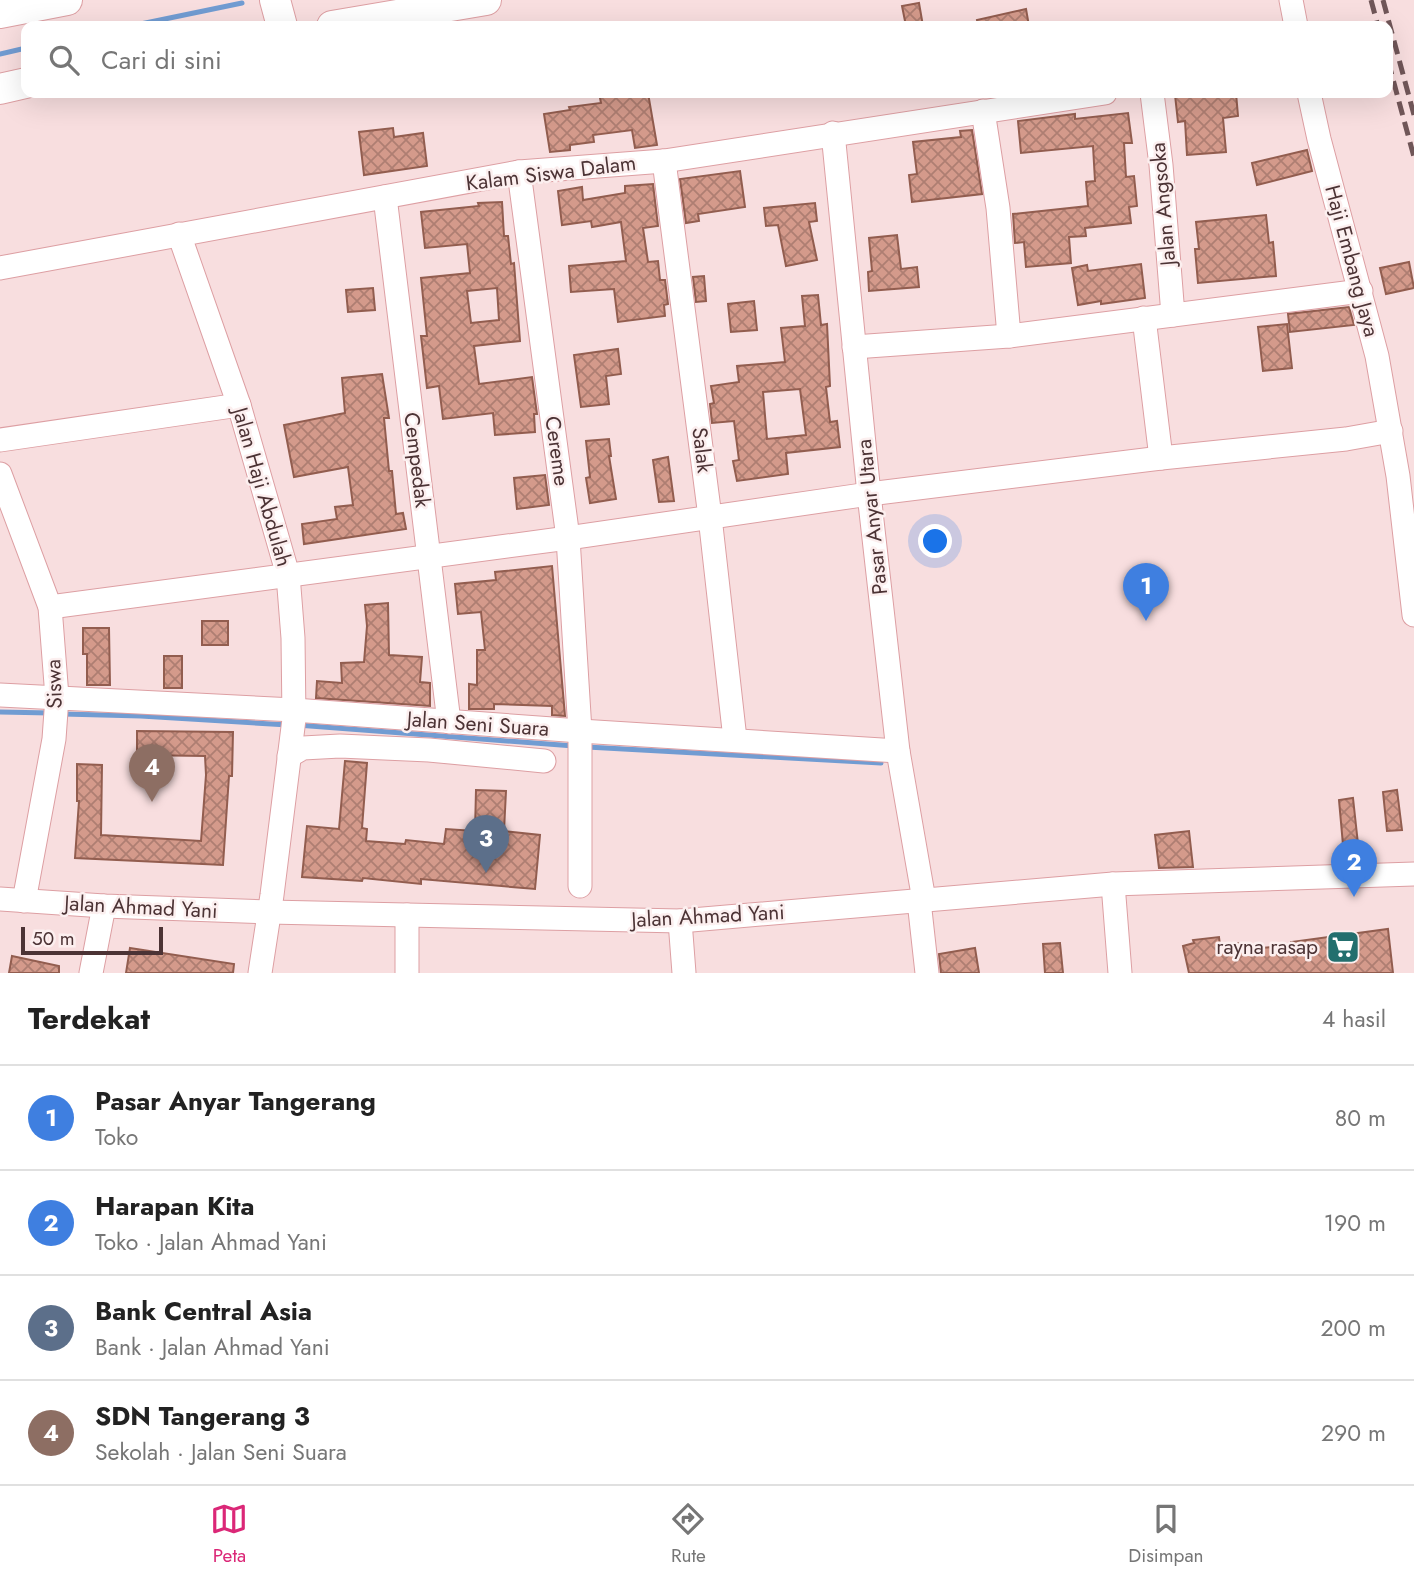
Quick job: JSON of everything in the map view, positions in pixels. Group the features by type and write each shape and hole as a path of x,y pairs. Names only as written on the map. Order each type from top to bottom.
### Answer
{"main road":[{"path":"0,13 34,3 67,0"},
{"path":"275,0 281,21"},
{"path":"362,21 486,0"},
{"path":"0,89 21,84"}],"street":[{"path":"1291,0 1295,21"},
{"name":"Kalam Siswa Dalam","path":"0,268 519,172 664,160 1071,98"},
{"name":"Jalan Angsoka","path":"1153,98 1173,315"},
{"name":"Haji Embang Jaya","path":"1311,98 1336,206 1377,356 1391,430 1414,615"},
{"path":"983,111 998,208 1009,336"},
{"name":"Pasar Anyar Utara","path":"833,133 869,494 898,751 922,901 927,973"},
{"name":"Salak","path":"664,160 710,517 735,739"},
{"name":"Cereme","path":"519,172 568,538 580,741 580,886"},
{"name":"Cempedak","path":"384,197 449,722"},
{"name":"Jalan Haji Abdulah","path":"179,234 239,405 288,575 293,638 294,715 260,973"},
{"path":"854,347 1009,336 1361,291"},
{"path":"1144,318 1161,458"},
{"path":"0,440 239,405"},
{"path":"50,607 568,538 869,494 1161,458 1346,439 1391,430"},
{"name":"Siswa","path":"1,482 50,607 57,702 54,734 24,901"},
{"name":"Jalan Seni Suara","path":"0,695 57,702 449,722 580,741 735,739 898,751"},
{"path":"290,753 303,748 340,746 429,750 544,761"},
{"name":"Jalan Ahmad Yani","path":"0,899 269,912 680,921 1114,884 1414,874"},
{"path":"1114,884 1120,973"},
{"path":"91,973 104,906"},
{"path":"407,915 407,973"},
{"path":"680,921 684,973"}],"building":[{"path":"919,3 922,21 905,21 902,6"},
{"path":"1026,9 1028,21 977,21"},
{"path":"600,98 649,98 657,145 635,148 632,130 593,135 594,142 570,145 570,150 550,152 544,114 570,110 569,107 601,103"},
{"path":"1175,98 1236,98 1238,116 1223,118 1226,152 1187,155 1185,121 1178,122"},
{"path":"1128,113 1132,143 1124,143 1126,177 1134,176 1137,206 1129,207 1131,223 1085,228 1086,236 1069,237 1071,263 1026,267 1024,242 1015,243 1013,214 1088,206 1086,182 1095,181 1093,146 1021,153 1018,121 1075,114 1075,119"},
{"path":"393,128 394,137 423,133 427,166 364,175 359,132"},
{"path":"972,130 982,194 912,202 909,175 917,174 913,142 961,137 960,131"},
{"path":"1307,150 1312,171 1257,185 1252,163"},
{"path":"740,171 745,207 698,214 699,221 686,223 680,179"},
{"path":"653,184 658,226 643,228 648,262 658,261 660,280 665,280 668,304 664,305 665,316 618,322 614,289 571,292 569,266 626,261 621,222 592,227 591,221 562,225 558,191 582,187 583,200 625,193 625,186"},
{"path":"502,202 504,236 508,236 511,264 514,263 520,341 474,346 479,384 532,377 537,414 534,414 535,432 495,435 493,413 443,419 439,386 427,388 421,336 427,336 421,278 470,273 467,244 425,248 421,212 479,206 478,203","holes":["497,288 499,320 471,323 467,291"]},
{"path":"815,203 817,221 809,222 817,260 786,266 778,225 766,226 764,208"},
{"path":"1266,215 1269,243 1273,242 1276,276 1198,283 1195,249 1199,249 1196,222"},
{"path":"897,235 901,269 917,267 919,287 869,291 868,272 872,271 869,238"},
{"path":"1409,262 1414,288 1386,294 1380,268"},
{"path":"1141,264 1145,298 1078,305 1072,268 1087,265 1088,271"},
{"path":"704,276 706,301 696,302 693,277"},
{"path":"373,288 375,310 348,312 346,290"},
{"path":"818,295 821,325 827,324 830,386 826,387 830,422 837,421 840,447 786,453 788,474 737,481 733,461 739,460 734,421 712,423 710,404 714,403 711,386 739,382 737,366 785,362 781,328 805,326 802,296","holes":["800,389 806,435 767,439 763,392"]},
{"path":"754,301 757,330 731,332 728,304"},
{"path":"1349,307 1354,325 1290,332 1288,314"},
{"path":"1287,324 1292,368 1263,371 1258,327"},
{"path":"618,349 621,374 606,376 609,404 581,407 574,355"},
{"path":"382,374 389,418 384,418 389,471 392,471 396,514 403,513 406,529 304,544 302,524 337,519 335,507 353,505 348,467 294,477 284,425 345,413 342,378"},
{"path":"609,439 616,499 590,503 586,478 590,477 586,441"},
{"path":"668,457 674,501 659,502 653,460"},
{"path":"545,475 549,505 517,509 514,478"},
{"path":"552,566 565,716 552,715 552,706 494,704 494,709 469,709 469,684 477,685 477,650 485,650 481,612 458,614 455,584 496,580 495,572"},
{"path":"388,603 389,655 422,657 420,682 430,683 430,706 316,698 317,681 342,683 341,663 364,662 367,626 365,605"},
{"path":"202,621 228,621 228,645 202,645"},
{"path":"83,628 109,628 110,685 87,685 87,654 83,654"},
{"path":"164,656 182,656 182,688 164,688"},
{"path":"137,731 233,732 232,776 229,776 223,865 75,858 79,801 77,764 102,765 101,835 201,841 205,756 137,755"},
{"path":"345,761 367,763 362,828 367,829 366,841 405,844 406,840 444,844 446,829 475,831 476,790 506,791 504,831 540,835 535,889 421,879 421,884 363,878 362,881 302,877 307,826 339,829"},
{"path":"1397,790 1402,830 1387,831 1383,792"},
{"path":"1353,798 1358,844 1343,845 1339,800"},
{"path":"1189,831 1193,867 1159,868 1155,835"},
{"path":"1388,929 1393,973 1189,973 1183,946 1194,943 1193,940 1219,937 1220,945 1240,943 1241,950 1291,945 1291,942"},
{"path":"1060,943 1063,973 1045,973 1043,944"},
{"path":"130,948 234,964 233,973 126,973"},
{"path":"975,948 979,973 941,973 939,954"},
{"path":"12,956 59,966 59,973 9,973"}],"waterway":[{"path":"155,21 242,3"},
{"path":"0,54 21,49"},
{"path":"0,712 50,713"},
{"path":"63,714 288,725"},
{"path":"297,725 574,746"},
{"path":"587,747 881,763"}],"railway":[{"path":"1371,0 1377,21"},
{"path":"1383,0 1389,21"},
{"path":"1393,37 1414,115"},
{"path":"1393,79 1414,157"}],"place":[{"name":"Pasar Anyar Tangerang","path":"1146,621"},
{"name":"SDN Tangerang 3","path":"152,802"},
{"name":"Bank Central Asia","path":"486,873"},
{"name":"Harapan Kita","path":"1354,897"},
{"name":"rayna rasap","path":"1343,947"}]}
